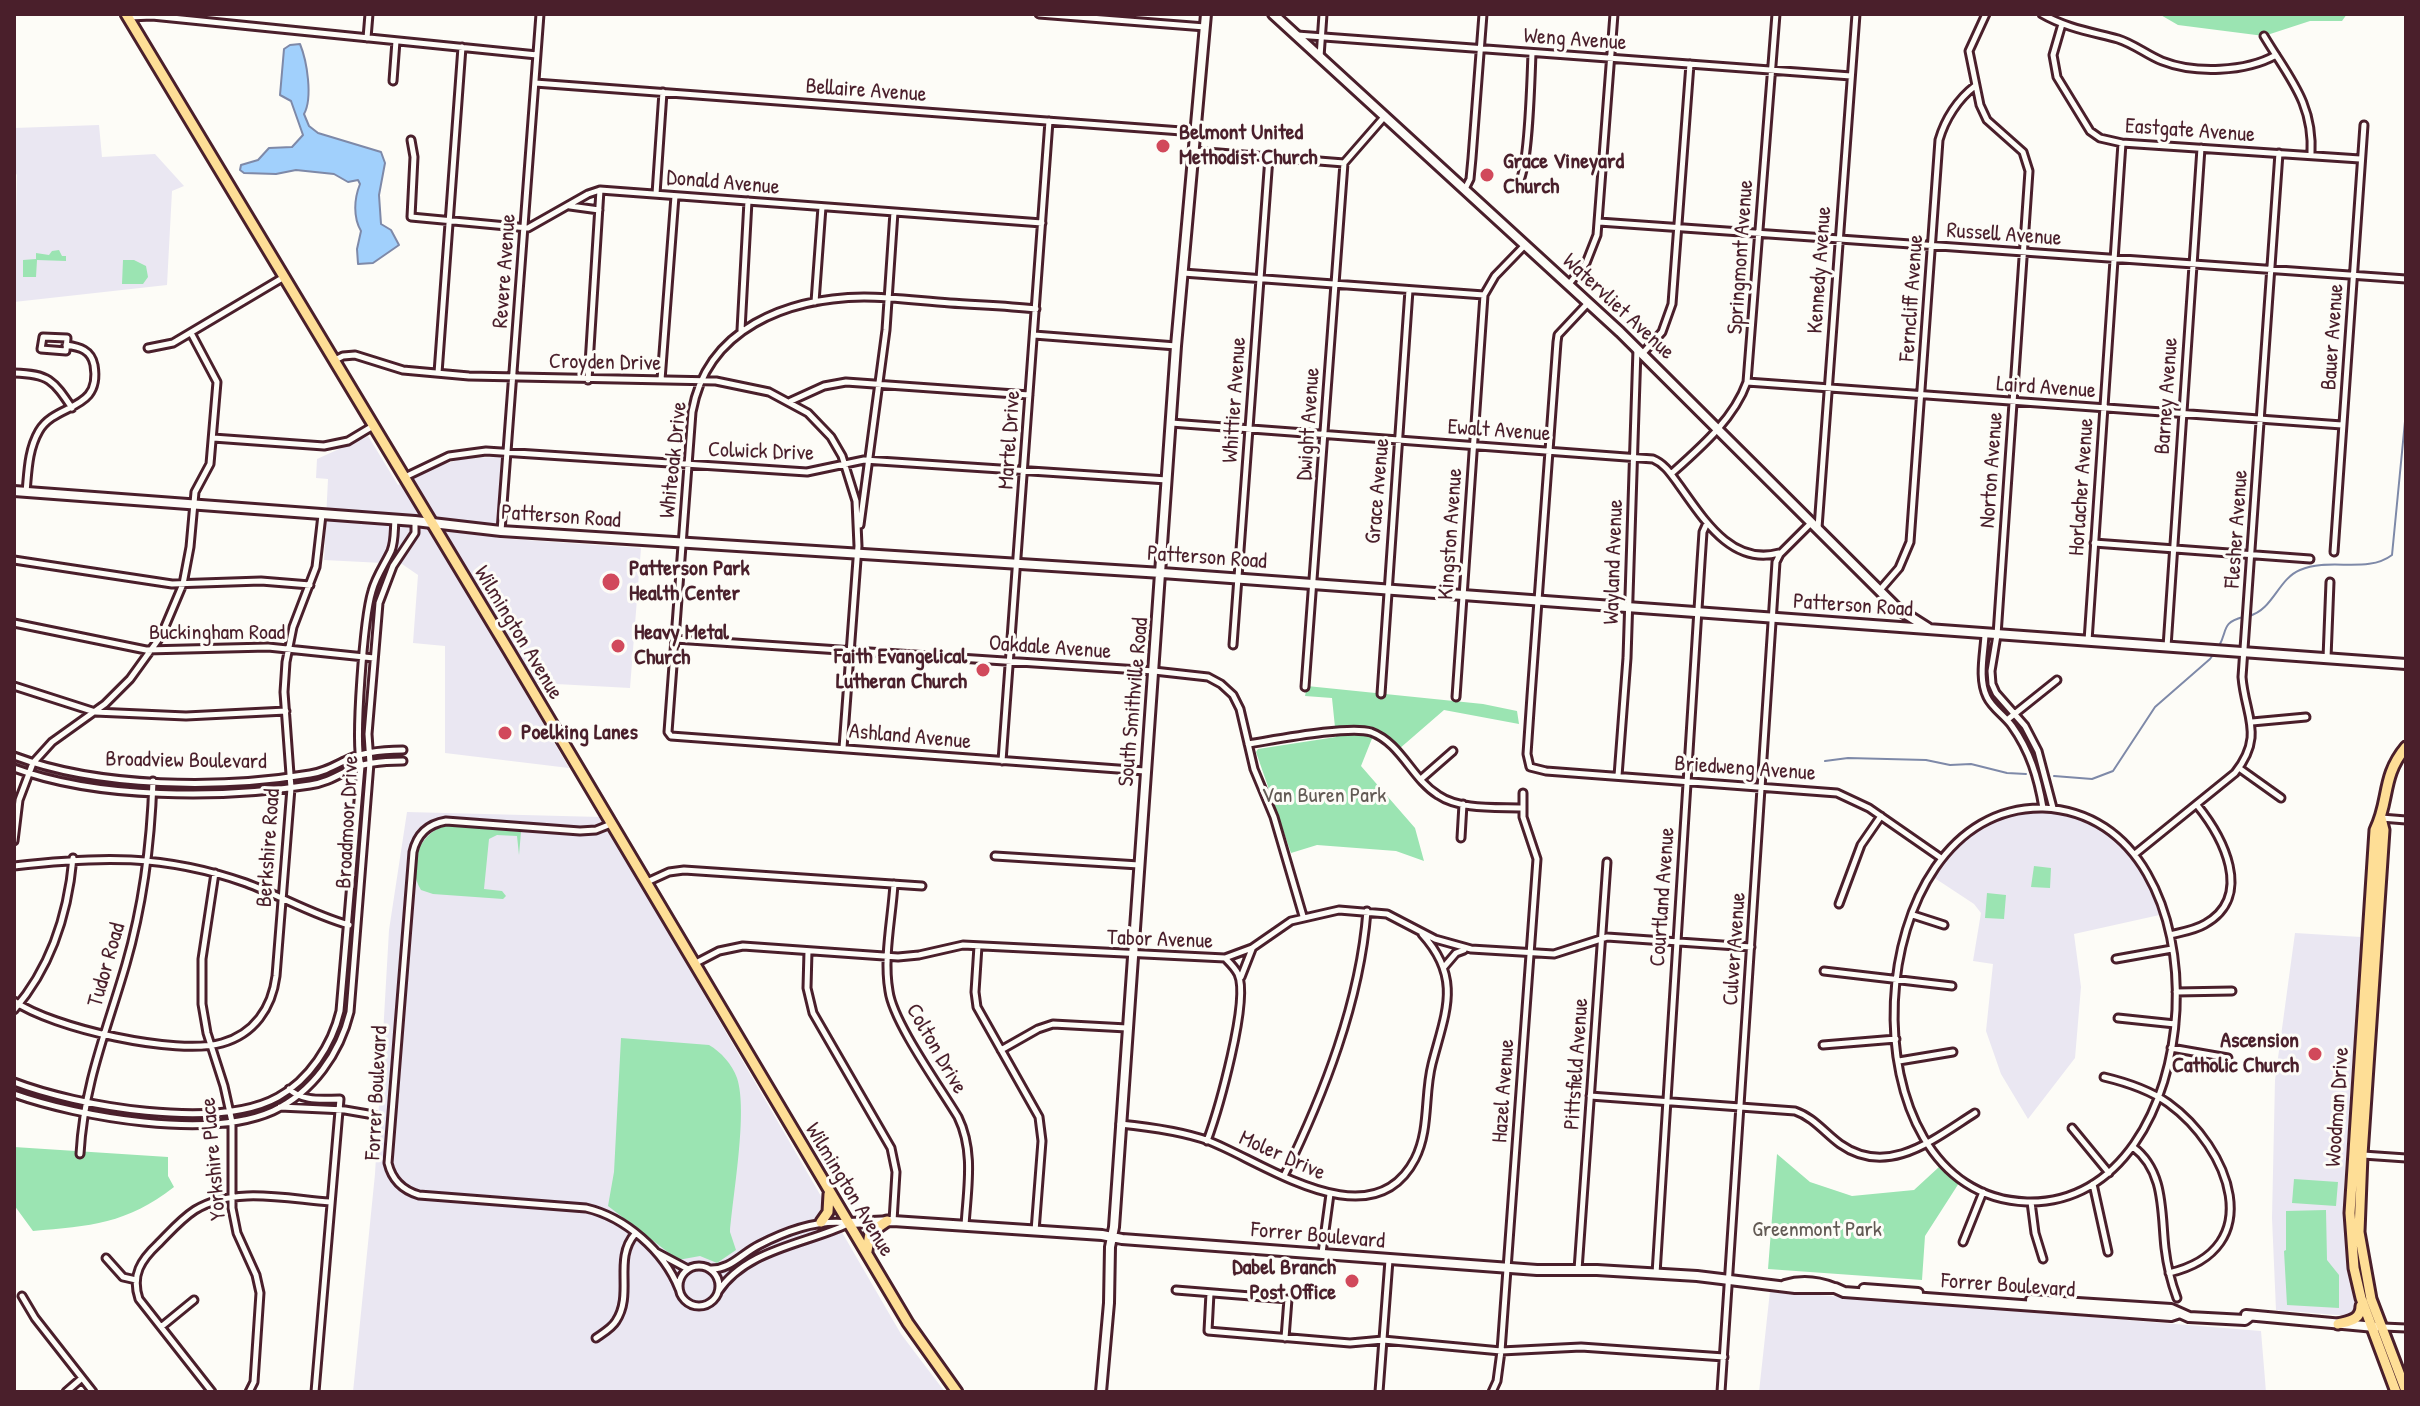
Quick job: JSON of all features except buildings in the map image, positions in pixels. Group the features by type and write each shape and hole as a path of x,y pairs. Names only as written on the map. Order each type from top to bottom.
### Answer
{"main road":[{"name":"South Smithville Road","path":"1101,1392 1176,346 1206,14"},
{"name":"Watervliet Avenue","path":"1273,14 1589,302 1906,615 1933,630"},
{"name":"Wilmington Avenue","path":"127,16 867,1254 925,1349 957,1392"},
{"name":"Patterson Road","path":"14,491 415,521 501,531 681,543 858,550 2402,664"},
{"name":"Woodman Drive","path":"2406,747 2389,773 2381,818 2384,830 2350,1213 2354,1268 2361,1298 2406,1391"},
{"name":"Woodman Drive","path":"2369,977 2359,1206 2362,1257 2375,1327 2396,1392"},
{"path":"821,1222 829,1207 829,1191"},
{"name":"Forrer Boulevard","path":"849,1223 890,1221 965,1226 1389,1260 1656,1274 1823,1290 1835,1288 1844,1292 2171,1316 2180,1313 2246,1315 2375,1327"},
{"path":"867,1254 869,1235 875,1227 890,1221"},
{"path":"2338,1324 2356,1318 2361,1312 2361,1298"}],"street":[{"path":"367,38 369,14"},
{"name":"Revere Avenue","path":"501,531 540,14"},
{"path":"1039,14 1205,27"},
{"path":"1320,57 1323,14"},
{"path":"1465,189 1470,179 1483,14"},
{"path":"1569,284 1591,253 1599,222 1614,14"},
{"name":"Springmont Avenue","path":"1671,474 1734,410 1747,382 1776,14"},
{"name":"Kennedy Avenue","path":"1815,525 1856,14"},
{"path":"1975,86 1969,51 1986,14"},
{"path":"2042,14 2062,24 2120,40 2164,62 2183,66 2239,69 2255,66 2276,55"},
{"path":"127,16 202,17 537,55"},
{"name":"Eastgate Avenue","path":"2062,24 2053,55 2057,77 2090,131 2100,138 2122,143 2360,159"},
{"name":"Weng Avenue","path":"1296,35 1851,76"},
{"path":"2264,36 2297,87 2306,107 2311,155"},
{"path":"393,81 396,41"},
{"path":"438,374 462,47"},
{"path":"1519,182 1525,157 1532,53"},
{"path":"1640,351 1662,332 1669,317 1679,228 1690,64"},
{"name":"Bellaire Avenue","path":"535,83 1195,132"},
{"name":"Ferncliff Avenue","path":"1880,590 1899,568 1910,542 1939,140 1955,107 1975,86"},
{"name":"Norton Avenue","path":"1975,86 1987,120 2023,152 2028,164 1992,684 1996,693 2016,713 2043,761 2053,808"},
{"path":"656,194 663,92"},
{"path":"1193,151 1344,163 1385,116"},
{"name":"Martel Drive","path":"1002,761 1049,121"},
{"name":"Bauer Avenue","path":"2334,552 2364,125"},
{"path":"411,140 414,157 411,217 524,228"},
{"name":"Horlacher Avenue","path":"2088,642 2122,143"},
{"name":"Barney Avenue","path":"2167,647 2201,148"},
{"name":"Flesher Avenue","path":"2239,768 2248,750 2252,722 2243,689 2243,653 2279,153"},
{"name":"Whittier Avenue","path":"1233,645 1269,157"},
{"name":"Dwight Avenue","path":"1305,687 1344,163"},
{"path":"588,380 600,190"},
{"name":"Donald Avenue","path":"524,228 600,190 1042,223"},
{"path":"661,380 675,196"},
{"path":"748,201 741,330 815,302 849,298 1036,309"},
{"path":"569,205 599,210"},
{"path":"815,302 822,207"},
{"path":"843,748 858,550 889,298 894,212"},
{"name":"Russell Avenue","path":"1599,222 2406,279"},
{"path":"1182,273 1484,295 1495,276 1526,244"},
{"path":"148,348 167,346 284,277"},
{"name":"Grace Avenue","path":"1381,694 1409,290"},
{"name":"Kingston Avenue","path":"1456,697 1484,295"},
{"path":"1537,601 1558,335 1589,302"},
{"name":"Whiteoak Drive","path":"671,736 667,729 692,412 701,381 713,360 741,330"},
{"path":"14,841 19,800 33,763 52,742 95,712 125,685 152,650 170,618 183,584 197,487 210,464 216,377 191,333"},
{"path":"1034,335 1176,346"},
{"path":"43,337 67,338 66,345 66,351 41,349 43,337"},
{"path":"26,492 30,451 37,434 48,420 85,400 91,391 94,369 89,354 79,347 66,345"},
{"name":"Wayland Avenue","path":"1618,776 1629,608 1632,457 1640,351"},
{"name":"Croyden Drive","path":"334,361 355,355 391,367 438,374 701,381 749,386 790,401 831,437 846,464 856,501 858,550"},
{"path":"14,373 39,375 52,380 72,408"},
{"name":"Laird Avenue","path":"1747,382 2342,425"},
{"path":"790,401 834,383 1029,395"},
{"name":"Ewalt Avenue","path":"1171,423 1658,461 1707,523 1742,552 1765,555 1782,551"},
{"path":"213,438 324,446 348,441 373,426"},
{"name":"Colwick Drive","path":"404,477 429,463 458,453 508,452 807,472 868,460 1168,480"},
{"name":"Berkshire Road","path":"16,1003 43,1018 103,1034 157,1043 210,1045 239,1036 254,1025 266,1010 274,988 291,788 285,680 288,648 317,558 322,515"},
{"name":"Broadmoor Drive","path":"280,1107 296,1096 329,1062 347,1023 357,926 366,764 363,754 364,658 369,602 376,578 391,549 395,520"},
{"name":"Broadmoor Drive","path":"230,1111 275,1099 289,1089 320,1057 338,1020 382,591 400,554 415,533 415,521"},
{"name":"Courtland Avenue","path":"1656,1274 1703,532 1707,523"},
{"path":"1782,551 1815,525"},
{"path":"2094,543 2310,559"},
{"name":"Culver Avenue","path":"1721,1392 1776,562 1782,551"},
{"path":"14,560 130,579 183,584 261,581 310,585"},
{"path":"2327,658 2330,582"},
{"name":"Briedweng Avenue","path":"1537,601 1527,754 1530,767 1837,793 1856,800 1941,858"},
{"name":"Buckingham Road","path":"14,623 130,648 288,648 374,658"},
{"path":"1985,635 1982,670 1986,696 2007,720 2031,759 2043,808"},
{"name":"Oakdale Avenue","path":"675,639 1154,671 1198,675 1221,684 1237,702 1254,769 1274,817 1303,917"},
{"path":"2007,720 2057,680"},
{"path":"14,686 95,712 197,716 286,711"},
{"path":"2252,722 2306,717"},
{"path":"1248,744 1346,730 1367,731 1387,742 1440,797 1463,804 1522,808"},
{"name":"Ashland Avenue","path":"671,736 1146,771"},
{"name":"Broadview Boulevard","path":"14,756 91,776 210,782 321,772 363,754 403,750"},
{"path":"1421,779 1453,751"},
{"name":"Broadview Boulevard","path":"14,768 89,787 210,793 323,783 366,764 403,761"},
{"path":"2135,854 2239,768 2281,798"},
{"name":"Tudor Road","path":"80,1154 89,1081 131,944 147,860 153,781"},
{"name":"Hazel Avenue","path":"1492,1392 1497,1381 1501,1351 1537,859 1522,808 1523,793"},
{"path":"1461,838 1463,804"},
{"path":"2170,935 2208,923 2221,909 2229,890 2229,858 2218,835 2197,805"},
{"path":"2043,808 2053,808 2099,823 2135,854 2156,889 2170,935 2176,992 2171,1048 2158,1097 2133,1147 2109,1173 2093,1184 2067,1196 2031,1202 2004,1199 1983,1192 1945,1167 1927,1144 1913,1114 1899,1061 1896,1039 1897,980 1902,949 1913,915 1941,858 1954,842 1981,823 2006,813 2043,808"},
{"path":"1839,904 1861,845 1881,816"},
{"path":"2381,818 2406,820"},
{"name":"Forrer Boulevard","path":"611,824 596,830 580,831 446,821 424,831 413,852 388,1157 392,1175 403,1188 419,1195 597,1211 620,1221 652,1249 674,1277 683,1299 698,1307 711,1302 724,1283 768,1254 849,1223"},
{"path":"995,856 1139,865"},
{"path":"14,866 73,858 147,860 215,873 347,925 357,926"},
{"path":"14,1010 16,1003 36,980 57,938 68,901 73,858"},
{"name":"Pittsfield Avenue","path":"1578,1270 1607,862"},
{"path":"646,882 669,872 684,870 922,886"},
{"name":"Yorkshire Place","path":"215,873 201,975 204,1019 232,1122 231,1197 237,1233 256,1275 260,1293 254,1382 249,1392"},
{"name":"Colton Drive","path":"894,884 888,988 895,1011 958,1117 965,1135 969,1163 965,1226"},
{"name":"Tabor Avenue","path":"693,964 735,946 908,957 956,946 978,946 1225,958 1252,948 1284,924 1339,910 1367,911 1396,918 1444,943 1469,949 1562,952 1603,937 1751,947"},
{"path":"1284,1176 1314,1110 1342,1031 1362,960 1367,911"},
{"path":"1913,915 1944,925"},
{"path":"1419,931 1444,967 1456,953 1469,949"},
{"path":"978,946 977,1007 1035,1108 1041,1128 1035,1231"},
{"path":"1239,982 1252,948"},
{"path":"2116,959 2172,949"},
{"path":"808,951 806,980 813,1013 891,1148 896,1172 890,1221"},
{"path":"1207,1141 1227,1074 1236,1023 1239,982 1237,973 1225,958"},
{"name":"Moler Drive","path":"1120,1124 1153,1128 1207,1141 1330,1194 1354,1196 1379,1191 1404,1174 1416,1158 1423,1135 1430,1072 1448,1009 1444,967"},
{"path":"1824,971 1952,986"},
{"path":"2176,992 2232,991"},
{"path":"2118,1018 2175,1024"},
{"path":"1001,1050 1053,1024 1127,1028"},
{"path":"1823,1045 1896,1039"},
{"path":"2171,1048 2228,1058"},
{"path":"1899,1061 1953,1052"},
{"path":"2104,1077 2158,1097 2185,1118 2210,1147 2227,1177 2230,1196 2227,1227 2215,1250 2196,1264 2169,1273"},
{"path":"14,1082 86,1102 166,1112 230,1111"},
{"path":"289,1089 296,1096 340,1099 315,1392"},
{"path":"14,1094 84,1113 166,1123 232,1122 270,1113 280,1107 374,1115"},
{"path":"1590,1096 1782,1109 1802,1114 1841,1144 1865,1156 1895,1157 1927,1144 1975,1113"},
{"path":"2072,1128 2109,1173"},
{"path":"2133,1147 2147,1159 2158,1187 2169,1273 2177,1298"},
{"path":"2362,1155 2406,1158"},
{"path":"2093,1184 2108,1252"},
{"path":"1963,1242 1983,1192"},
{"path":"1322,1253 1330,1194"},
{"path":"212,1392 139,1299 136,1280 143,1260 182,1220 199,1208 231,1197 330,1202"},
{"path":"2031,1202 2035,1233 2043,1259"},
{"name":"Forrer Boulevard","path":"652,1249 688,1269 702,1267 720,1270 758,1245 821,1222 849,1223"},
{"path":"596,1338 611,1327 618,1317 624,1283 624,1254 635,1234"},
{"path":"106,1258 123,1277 136,1280"},
{"path":"1379,1392 1389,1260"},
{"path":"679,1289 682,1275 688,1269"},
{"path":"710,1269 718,1280 718,1292"},
{"path":"1176,1290 1288,1299 1285,1338"},
{"path":"1210,1293 1208,1331 1350,1343 1383,1340 1501,1351 1581,1347 1724,1357"},
{"path":"22,1296 35,1318 93,1392"},
{"path":"161,1327 194,1300"},
{"path":"2375,1327 2406,1328"},
{"path":"66,1392 82,1378"}],"shaded area":[{"path":"99,125 102,157 155,154 184,186 172,191 167,285 14,302 17,175 14,170 14,128"},
{"path":"368,436 398,485 426,470 464,458 501,457 496,538 641,548 630,688 519,682 569,768 445,753 445,646 413,643 418,575 402,564 324,560 328,479 316,478 317,459"},
{"path":"2037,808 2072,813 2099,823 2115,834 2139,859 2151,879 2164,914 2074,934 2081,987 2075,1058 2028,1119 2001,1074 1986,1031 1993,964 1973,961 1981,913 1974,904 1930,875 1948,849 1981,823 2006,813"},
{"path":"407,812 601,817 901,1334 945,1392 353,1392 375,1174 389,930"},
{"path":"2295,933 2361,937 2344,1191 2346,1251 2357,1309 2349,1316 2276,1310 2272,1218 2275,1080"},
{"path":"1770,1291 2261,1331 2266,1392 1759,1392"}],"green space":[{"path":"2159,14 2347,14 2342,21 2310,21 2264,36 2178,25"},
{"path":"59,250 62,256 66,256 66,261 37,260 36,277 23,277 23,260 36,259 36,253 49,255"},
{"path":"123,260 134,260 146,266 148,277 143,284 122,284"},
{"name":"Van Buren Park","path":"1307,686 1483,704 1517,711 1519,724 1444,710 1399,749 1375,731 1361,766 1415,828 1424,861 1396,851 1317,845 1291,853 1256,752 1258,749 1336,737 1332,698 1305,696"},
{"path":"445,825 521,832 519,855 517,836 497,835 489,839 484,889 502,891 506,896 503,899 433,894 421,890 415,871 418,852 428,836"},
{"path":"2034,866 2051,868 2050,888 2031,887"},
{"path":"1987,893 2006,895 2004,919 1985,918"},
{"path":"621,1038 709,1045 726,1059 735,1073 741,1111 730,1232 736,1250 717,1263 700,1256 678,1260 608,1206 614,1172"},
{"path":"14,1147 168,1157 168,1176 174,1187 124,1216 90,1225 33,1231 14,1205"},
{"name":"Greenmont Park","path":"1777,1154 1810,1182 1852,1196 1914,1190 1939,1167 1959,1183 1925,1236 1922,1280 1768,1269"},
{"path":"2294,1179 2338,1182 2336,1206 2292,1203"},
{"path":"2326,1210 2327,1260 2339,1275 2339,1308 2287,1305 2284,1251 2286,1211"}],"water":[{"path":"300,44 308,79 304,114 309,126 318,133 381,152 385,163 379,195 381,224 391,230 399,245 373,263 358,264 361,231 356,214 358,180 348,182 334,174 296,170 276,174 244,173 240,170 241,165 258,160 269,148 292,147 303,135 291,101 280,95 284,49"}],"waterway":[{"path":"2249,616 2264,608 2286,580 2300,570 2312,566 2371,564 2392,555 2406,411"},
{"path":"2219,646 2228,625 2243,617"},
{"path":"2054,776 2092,779 2113,771 2155,707 2215,652"},
{"path":"1825,761 1848,758 1926,760 2026,774"}],"place":[{"name":"Belmont United Methodist Church","path":"1163,146"},
{"name":"Grace Vineyard Church","path":"1487,175"},
{"name":"Patterson Park Health Center","path":"611,582"},
{"name":"Heavy Metal Church","path":"618,646"},
{"name":"Faith Evangelical Lutheran Church","path":"983,670"},
{"name":"Poelking Lanes","path":"505,733"},
{"name":"Ascension Catholic Church","path":"2315,1054"},
{"name":"Dabel Branch Post Office","path":"1352,1281"}]}
